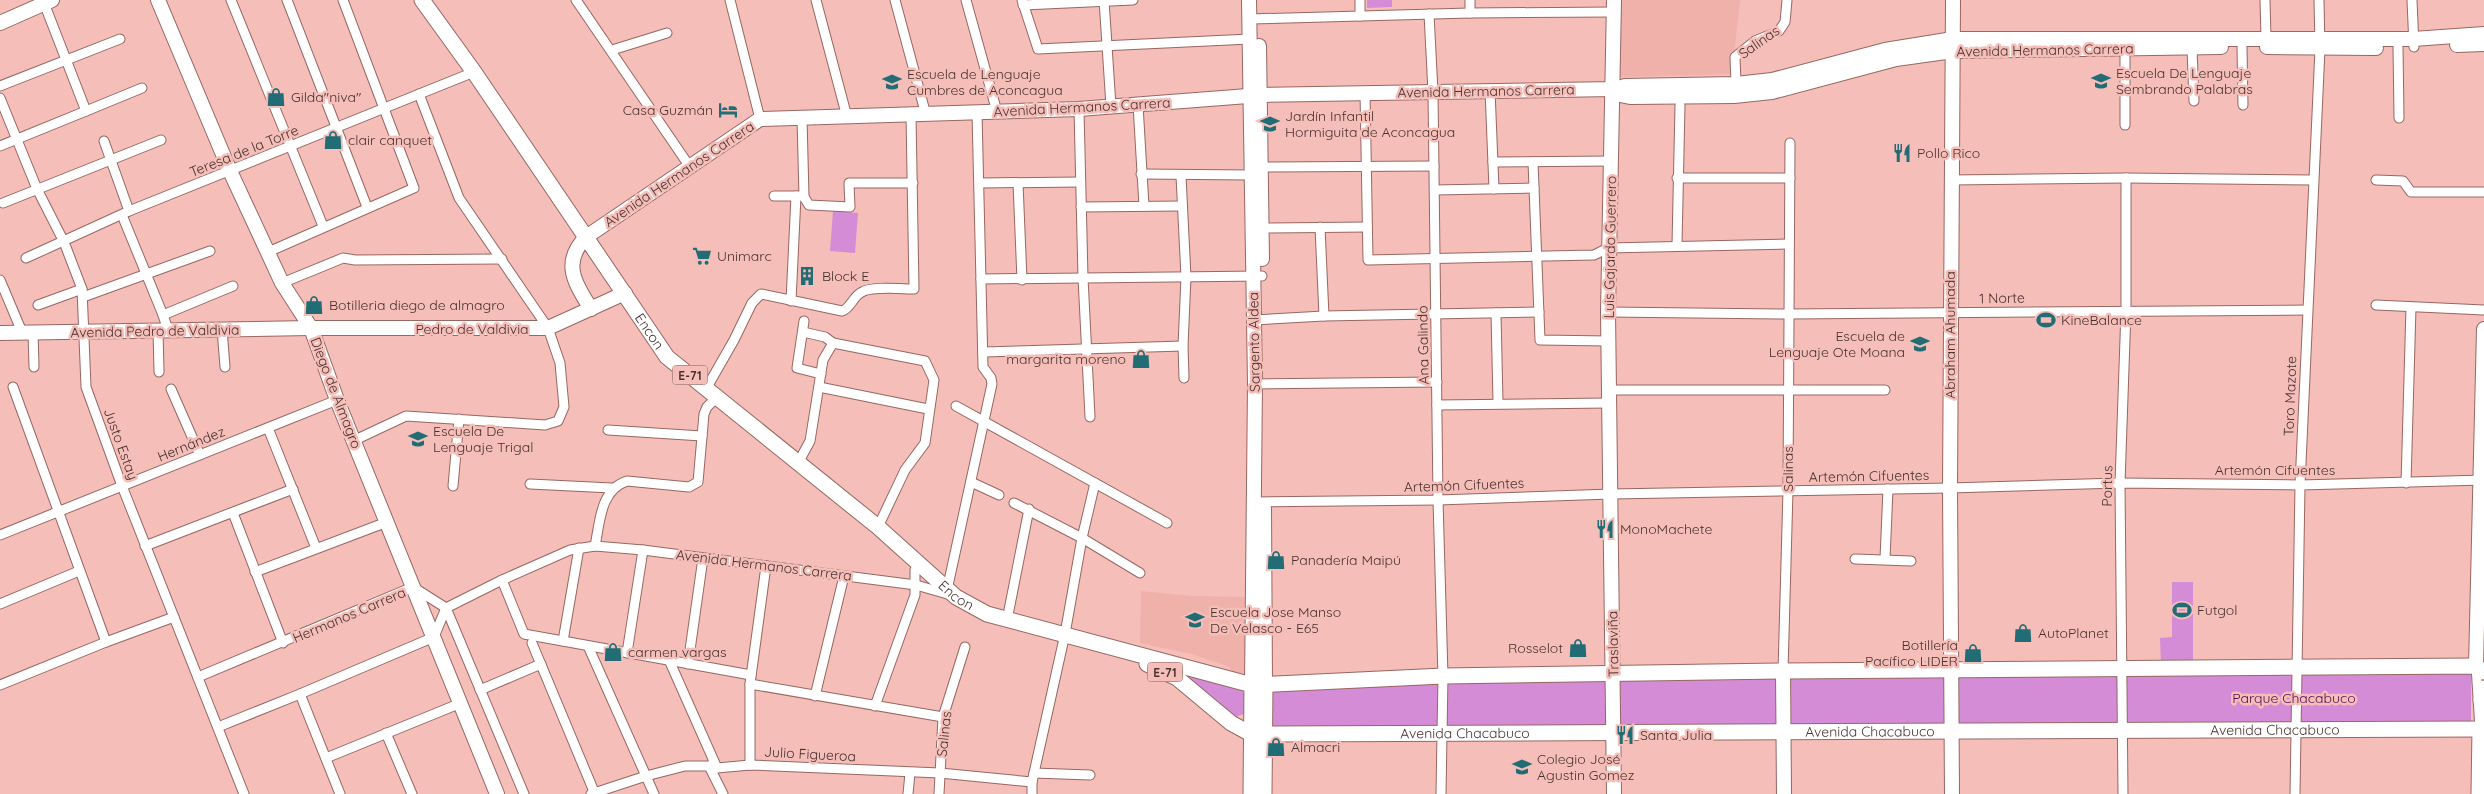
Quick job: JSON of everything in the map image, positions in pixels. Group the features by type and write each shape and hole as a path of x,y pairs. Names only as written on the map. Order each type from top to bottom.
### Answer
{"main road":[{"name":"Encon","path":"422,0 474,72 668,357 711,394 878,527 951,593 987,614 1007,620 1259,684"},
{"name":"Encon","path":"1065,634 1157,668 1178,678 1231,723 1258,734"},
{"path":"1250,794 1258,734 1259,684 1443,676 1784,671 2122,668 2480,669"},
{"path":"2484,688 2481,700 2484,714"},
{"path":"2479,794 2482,726"},
{"name":"Avenida Chacabuco","path":"1258,734 2296,730 2482,726"},
{"path":"1258,734 1264,794"}],"street":[{"name":"Diego de Almagro","path":"158,0 230,171 282,284 311,328 337,400 355,440 497,794"},
{"path":"231,0 323,226"},
{"path":"287,0 367,207"},
{"path":"268,252 323,226 414,188 343,0"},
{"path":"576,0 690,166"},
{"path":"730,0 760,119"},
{"path":"816,0 846,117"},
{"path":"895,0 926,115"},
{"path":"966,0 997,112"},
{"path":"1133,0 1023,2 1038,49 1250,39"},
{"name":"Sargento Aldea","path":"1249,0 1254,19 1256,95 1260,501 1259,684"},
{"name":"Sargento Aldea","path":"1256,95 1250,39 1258,0"},
{"path":"1360,0 1360,16"},
{"path":"1470,0 1470,13"},
{"name":"Salinas","path":"1736,84 1736,57 1755,42 1779,31 1785,22 1786,0"},
{"name":"Abraham Ahumada","path":"1952,0 1950,180 1952,794"},
{"path":"2265,0 2266,38"},
{"name":"Toro Mazote","path":"2295,794 2300,485 2320,43 2318,0"},
{"path":"2412,0 2414,43"},
{"path":"1104,1 1111,106"},
{"path":"0,23 48,2 66,60 86,111"},
{"path":"1254,19 1470,13 1614,6"},
{"name":"Luis Gajardo Guerrero","path":"1610,494 1608,248 1614,90 1614,6"},
{"name":"Ana Galindo","path":"1429,14 1434,92 1438,500 1443,676 1440,733 1441,794"},
{"path":"612,50 667,33"},
{"name":"Avenida Hermanos Carrera","path":"1614,90 1620,95 1630,97 1750,94 1796,87 1953,45 2266,38 2398,47 2414,43 2484,34"},
{"path":"0,86 120,39"},
{"name":"Avenida Hermanos Carrera","path":"586,238 760,119 1078,109 1256,95 1490,90 1614,90 1625,86 1736,84 1772,80 1910,44 2125,49 2242,47 2320,43 2484,44"},
{"path":"2242,47 2243,105"},
{"path":"2398,47 2399,118"},
{"path":"2192,48 2194,101"},
{"path":"2125,49 2125,124"},
{"name":"Teresa de la Torre","path":"26,258 125,213 384,110 474,72"},
{"path":"0,146 142,88"},
{"path":"1490,90 1494,188"},
{"path":"1365,92 1368,260 1537,257 1594,254 1608,248 1790,244"},
{"path":"355,440 406,416 545,425 558,421 564,407 560,363 548,328 459,198 419,94"},
{"name":"Justo Estay","path":"0,98 37,189 64,242 82,293 86,387 145,546 218,727 240,793"},
{"path":"1138,105 1144,206"},
{"path":"1677,246 1680,105"},
{"path":"1078,109 1082,278 1090,416"},
{"path":"951,593 983,421 992,384 983,367 977,113"},
{"path":"530,484 612,488 627,481 689,487 696,484 700,478 705,410 756,297 760,294 839,311 846,310 858,295 867,290 914,289 912,115"},
{"path":"791,301 800,196 802,118"},
{"path":"3,203 161,140"},
{"path":"104,141 125,213 163,314 158,372"},
{"name":"Salinas","path":"1784,794 1790,143"},
{"path":"1493,162 1611,162"},
{"path":"1533,162 1540,340 1608,341"},
{"path":"1141,174 1181,176 1366,165 1434,166"},
{"name":"Sargento Aldea","path":"1257,171 1262,228 1258,276"},
{"path":"1181,176 1186,277 1183,346 1184,378"},
{"path":"1677,178 1790,178"},
{"path":"1950,180 2126,178 2313,180"},
{"name":"Portus","path":"2122,794 2120,483 2126,310 2126,178"},
{"path":"2376,180 2403,181 2411,192 2484,192"},
{"path":"980,183 1080,182"},
{"path":"774,196 800,196 809,205 850,207 849,183 913,183"},
{"path":"1018,183 1022,280"},
{"path":"1435,190 1534,188"},
{"path":"1081,207 1182,206"},
{"path":"1320,227 1324,316"},
{"path":"1262,228 1367,227"},
{"path":"586,238 576,247 571,264 576,284 591,309"},
{"path":"38,305 147,275 210,251"},
{"path":"282,284 342,258 355,260 502,259"},
{"path":"981,279 1258,276"},
{"path":"0,280 27,332 34,367"},
{"path":"163,314 234,286"},
{"name":"Pedro de Valdivia","path":"311,328 548,328 625,293"},
{"path":"2376,305 2484,310"},
{"path":"2406,482 2411,307"},
{"name":"1 Norte","path":"1608,312 1789,314 2307,310"},
{"path":"1259,320 1324,316 1538,312"},
{"path":"1496,313 1498,403"},
{"path":"804,321 797,368 821,374"},
{"name":"Avenida Pedro de Valdivia","path":"0,332 311,328"},
{"path":"222,329 225,366"},
{"path":"2482,726 2480,669 2484,329"},
{"path":"803,332 825,337 833,343 925,361 934,380 928,409 925,443 905,470 878,527"},
{"path":"798,463 810,442 823,360 833,343"},
{"path":"983,352 1183,346"},
{"path":"1259,384 1437,382"},
{"path":"13,387 106,642"},
{"path":"819,387 928,409"},
{"path":"171,389 200,455"},
{"path":"1437,404 1498,403 1609,396 1885,390"},
{"name":"Hernández","path":"0,535 337,400"},
{"path":"956,406 1167,523"},
{"path":"453,486 459,419"},
{"path":"268,428 316,548"},
{"path":"608,430 702,436"},
{"name":"Artemón Cifuentes","path":"1260,501 1438,500 1610,494 2120,483 2300,485 2482,481"},
{"path":"972,482 998,495"},
{"path":"1032,794 1033,778 1065,634 1082,538 1095,483"},
{"path":"594,546 604,503 612,488"},
{"path":"145,546 293,489"},
{"path":"1885,559 1888,489"},
{"name":"Traslaviña","path":"1610,494 1614,794"},
{"path":"1014,503 1029,509 1082,538 1140,573"},
{"path":"1007,620 1029,509"},
{"path":"233,513 283,643"},
{"path":"255,572 388,522"},
{"name":"Avenida Hermanos Carrera","path":"446,608 502,580 579,548 594,546 643,550 916,585 951,593"},
{"path":"563,641 579,548"},
{"path":"628,653 643,550"},
{"path":"688,664 703,558"},
{"path":"1855,559 1911,561"},
{"path":"875,706 915,595 915,570 918,562"},
{"path":"750,765 750,679 766,566"},
{"path":"0,604 79,571"},
{"path":"814,696 844,576"},
{"path":"502,580 524,634 688,664 814,696 943,717"},
{"name":"Hermanos Carrera","path":"198,677 413,587 446,608"},
{"path":"218,727 434,637 446,608"},
{"path":"446,608 524,794"},
{"path":"0,685 174,617"},
{"path":"532,643 594,794"},
{"path":"588,646 654,794"},
{"name":"Salinas","path":"939,794 943,717 965,647"},
{"path":"669,660 723,794"},
{"path":"480,690 541,664"},
{"path":"300,694 340,794"},
{"path":"326,758 461,703"},
{"path":"386,733 412,794"},
{"name":"Julio Figueroa","path":"594,794 646,776 685,766 750,765 1033,778 1090,775"},
{"path":"908,794 910,773"}],"shaded area":[{"path":"1618,0 1740,0 1732,74 1618,77"},
{"name":"Escuela Jose Manso De Velasco - E65","path":"1141,591 1191,596 1250,597 1246,673 1231,672 1230,667 1191,654 1140,643"}],"green space":[{"path":"1367,0 1392,0 1392,7 1367,8"},
{"path":"833,211 858,213 855,253 830,251"},
{"name":"Futgol","path":"2172,582 2193,582 2193,665 2161,665 2160,638 2172,637"},
{"path":"1182,673 1242,690 1246,697 1244,714 1235,717"},
{"name":"Parque Chacabuco","path":"2471,673 2471,725 1271,732 1271,686 1613,676 1859,679 2077,674"}],"place":[{"name":"Escuela De Lenguaje Sembrando Palabras","path":"2101,81"},
{"name":"Escuela de Lenguaje Cumbres de Aconcagua","path":"892,82"},
{"name":"Gilda\"niva\"","path":"276,97"},
{"name":"Casa Guzmán","path":"728,110"},
{"name":"Jardín Infantil Hormiguita de Aconcagua","path":"1270,124"},
{"name":"clair canquet","path":"333,140"},
{"name":"Pollo Rico","path":"1902,153"},
{"name":"Unimarc","path":"702,256"},
{"name":"Block E","path":"807,276"},
{"name":"Botilleria diego de almagro","path":"314,305"},
{"name":"KineBalance","path":"2046,320"},
{"name":"Escuela de Lenguaje Ote Moana","path":"1920,344"},
{"name":"margarita moreno","path":"1141,359"},
{"name":"Escuela De Lenguaje Trigal","path":"418,439"},
{"name":"MonoMachete","path":"1605,529"},
{"name":"Panadería Maipú","path":"1276,560"},
{"name":"Futgol","path":"2182,610"},
{"name":"Escuela Jose Manso De Velasco - E65","path":"1195,620"},
{"name":"AutoPlanet","path":"2023,633"},
{"name":"Rosselot","path":"1578,648"},
{"name":"carmen vargas","path":"613,652"},
{"name":"Botillería Pacífico LIDER","path":"1973,653"},
{"name":"Santa Julia","path":"1625,735"},
{"name":"Almacri","path":"1276,747"},
{"name":"Colegio José Agustin Gomez","path":"1522,767"}]}
